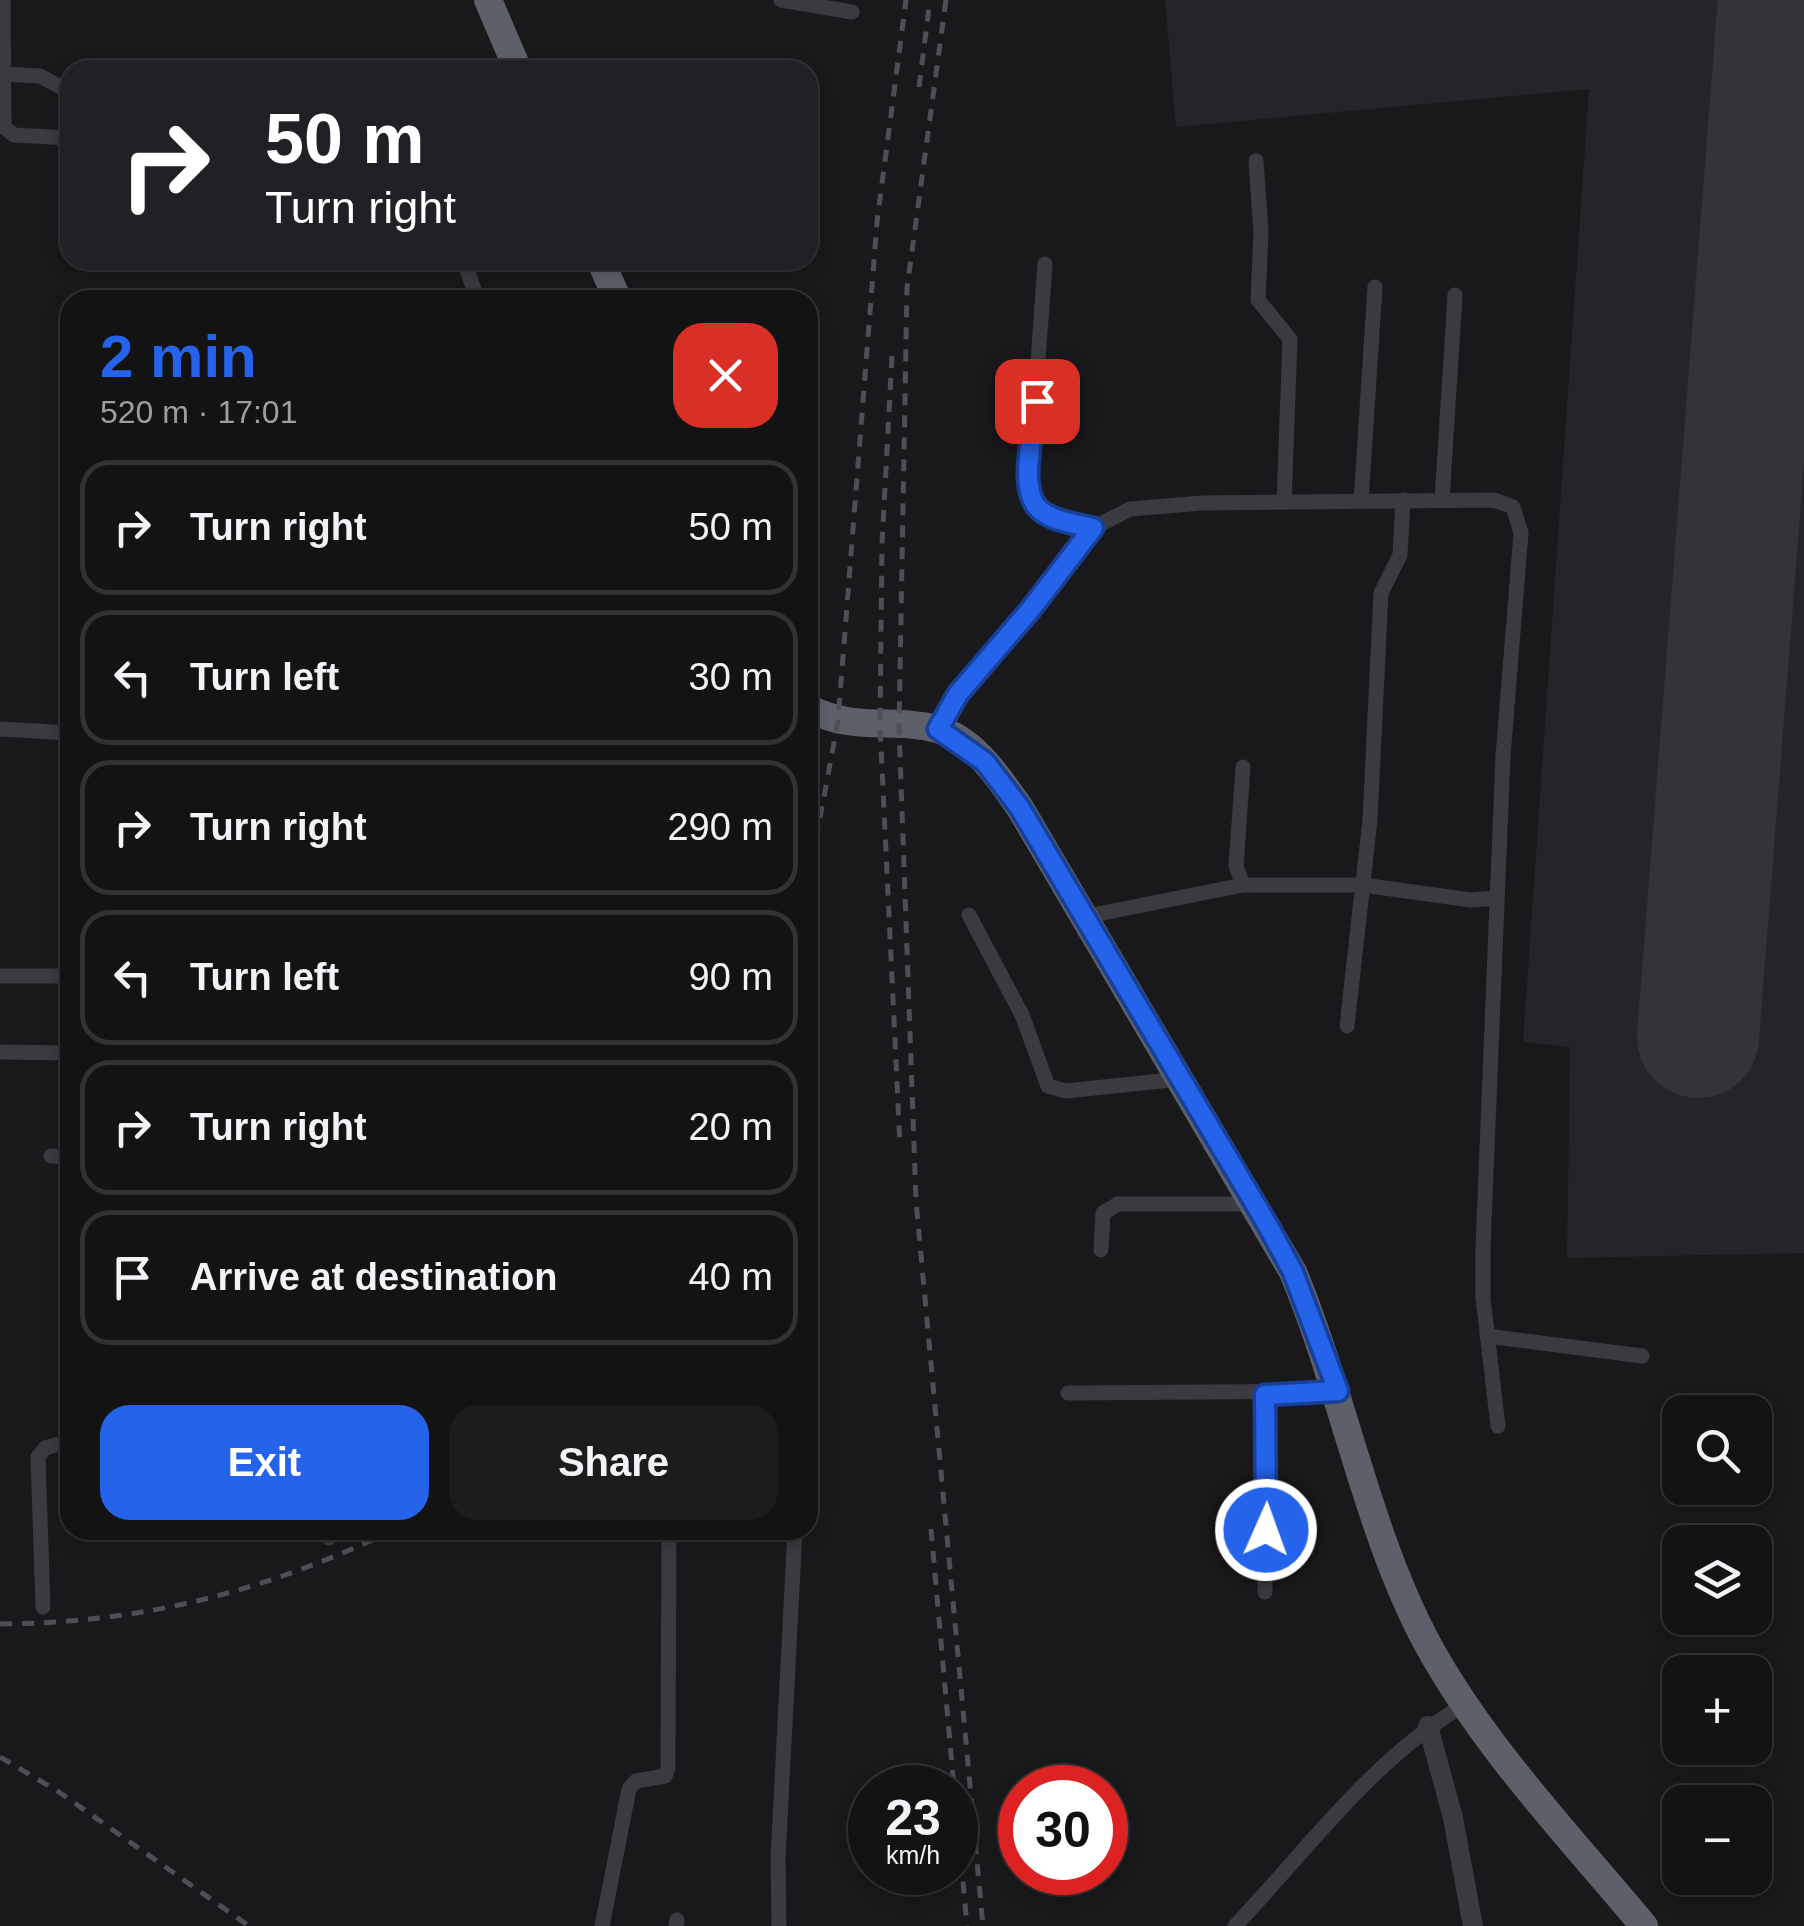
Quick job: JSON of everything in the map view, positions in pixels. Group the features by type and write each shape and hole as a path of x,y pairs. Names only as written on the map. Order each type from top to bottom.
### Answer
{"highway":[{"path":"488,0 514,60"},
{"path":"818,712 838,720 938,729 973,752 1001,781 1293,1272 1338,1391 1404,1596 1464,1705 1644,1926"}],"street":[{"path":"3,0 0,110 9,132 60,137"},
{"path":"781,0 852,12"},
{"path":"2,74 40,76 60,87"},
{"path":"1256,160 1261,245 1258,300 1290,339 1284,502"},
{"path":"1044,264 1029,485 1042,513 1093,528"},
{"path":"1361,500 1375,288"},
{"path":"1442,500 1455,294"},
{"path":"938,729 958,694 1031,609 1093,528 1130,510 1361,500 1504,502 1513,507 1522,533 1503,756 1484,1202 1487,1336 1498,1426"},
{"path":"1347,1026 1363,885 1381,592 1400,555 1404,500"},
{"path":"0,729 60,732"},
{"path":"1243,768 1236,866 1243,885"},
{"path":"1084,916 1243,885 1363,885 1471,900 1497,898"},
{"path":"969,915 1022,1015 1048,1086 1066,1091 1180,1079"},
{"path":"0,976 60,976"},
{"path":"0,1052 60,1053"},
{"path":"51,1156 60,1156"},
{"path":"1100,1250 1103,1213 1118,1204 1255,1204"},
{"path":"1487,1336 1642,1356"},
{"path":"1068,1393 1265,1395 1338,1391"},
{"path":"1265,1395 1265,1592"},
{"path":"42,1607 38,1457 44,1448 60,1444"},
{"path":"602,1926 630,1784 661,1778 668,1768 669,1540"},
{"path":"779,1926 778,1858 794,1540"},
{"path":"1235,1926 1365,1782 1428,1726 1464,1705"},
{"path":"1428,1726 1452,1818 1473,1926"}],"shaded area":[{"path":"1165,0 1804,0 1804,1253 1567,1258 1570,1047 1523,1042 1589,89 1176,127"}],"runway":[{"path":"1698,1037 1779,0"}],"railway":[{"path":"818,829 838,721 877,222 906,0"},
{"path":"919,87 930,0"},
{"path":"946,0 907,288 899,727 916,1201 983,1926"},
{"path":"892,356 882,544 880,726 900,1145"},
{"path":"931,1529 952,1765"},
{"path":"0,1624 105,1617 203,1600 298,1570 372,1540"},
{"path":"0,1757 59,1792 249,1926"},
{"path":"964,1895 967,1926"}],"route":[{"path":"1037,401 1029,485 1033,502 1042,513 1093,528 1031,609 958,694 938,729 952,735 985,762 1020,808 1267,1224 1320,1336 1338,1391 1265,1395 1266,1530"}]}
